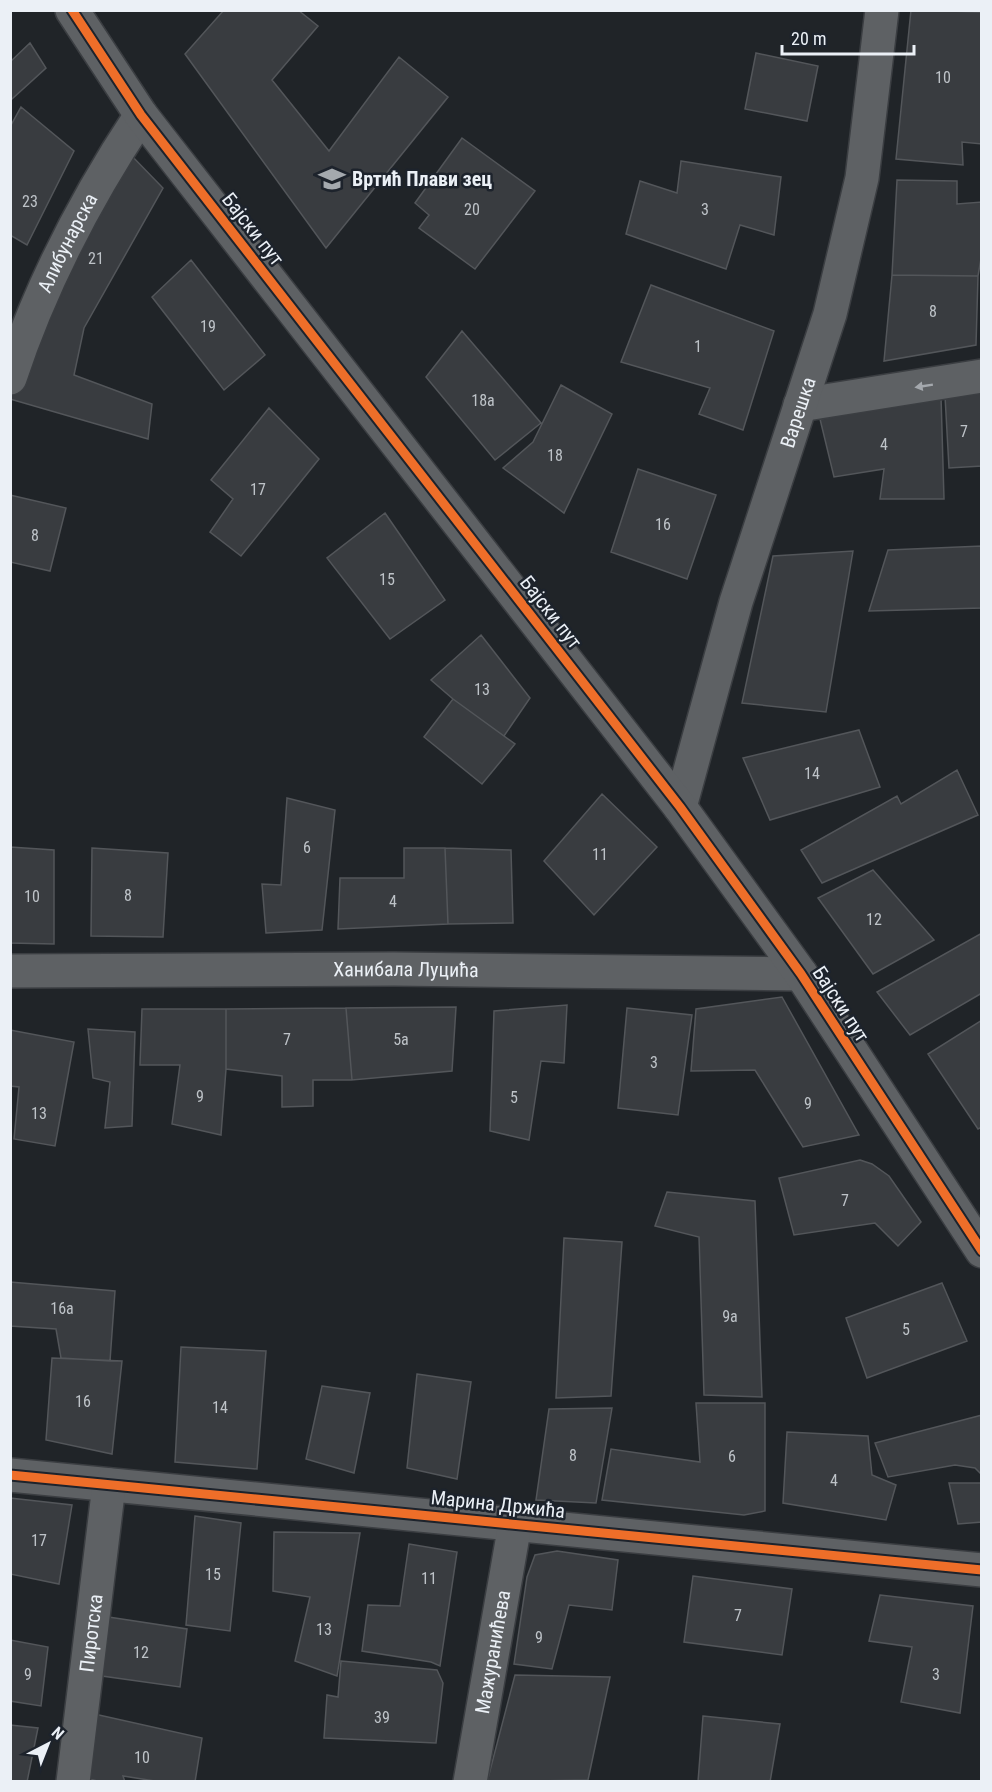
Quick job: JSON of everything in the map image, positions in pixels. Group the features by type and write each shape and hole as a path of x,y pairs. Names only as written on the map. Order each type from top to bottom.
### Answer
{"street":[{"name":"Бајски пут","path":"72,10 141,115 680,807 801,975 981,1251"},
{"name":"Варешка","path":"680,807 736,603 830,314 862,178 882,10"},
{"name":"Алибунарска","path":"10,378 25,333 70,232 141,115"},
{"path":"800,405 981,376"},
{"name":"Ханибала Луцића","path":"10,971 394,969 801,975"},
{"name":"Марина Држића","path":"10,1475 981,1570"},
{"name":"Пиротска","path":"73,1782 109,1485"},
{"name":"Мажуранићева","path":"470,1782 515,1524"}],"building":[{"path":"224,10 298,10 318,26 272,80 329,151 399,57 448,97 326,248 185,54"},
{"path":"911,10 982,12 982,144 962,142 963,165 896,159"},
{"path":"30,43 46,68 12,99 10,97 10,62"},
{"path":"756,53 818,66 807,121 745,109"},
{"path":"21,107 74,151 27,245 10,235 10,127"},
{"path":"462,138 535,191 475,269 419,228 429,215 415,203"},
{"path":"127,151 163,188 84,328 74,375 152,404 148,439 10,399 41,316"},
{"path":"681,161 781,177 774,235 740,225 726,269 626,234 640,181 677,193"},
{"path":"897,180 957,181 957,204 982,202 982,253 978,276 892,275"},
{"path":"191,260 265,355 224,390 152,297"},
{"path":"892,275 978,276 976,345 884,361"},
{"path":"651,285 774,331 743,430 699,414 710,388 621,362"},
{"path":"462,331 541,423 495,460 426,377"},
{"path":"561,385 612,414 564,513 503,468 533,442"},
{"path":"982,390 982,466 949,468 945,396"},
{"path":"941,396 944,499 880,499 884,469 834,477 820,419"},
{"path":"269,408 319,459 241,556 210,532 233,499 211,480"},
{"path":"638,469 716,495 687,579 611,552"},
{"path":"10,495 66,508 50,571 10,562"},
{"path":"385,513 445,600 390,639 327,558"},
{"path":"982,546 982,608 869,611 888,550"},
{"path":"853,551 826,712 742,703 773,556"},
{"path":"481,635 530,698 504,736 431,680"},
{"path":"453,699 515,744 482,784 424,737"},
{"path":"859,730 880,787 770,820 743,758"},
{"path":"957,770 978,815 822,883 801,850 897,796 901,804"},
{"path":"602,794 657,847 594,915 544,861"},
{"path":"287,798 335,810 322,930 266,933 262,884 281,885"},
{"path":"10,847 54,850 54,944 10,943"},
{"path":"92,848 168,853 163,937 91,936"},
{"path":"404,848 445,848 448,924 338,929 340,878 404,878"},
{"path":"445,848 511,850 513,923 448,924"},
{"path":"873,870 934,940 873,974 818,898"},
{"path":"982,933 982,993 910,1035 877,992"},
{"path":"782,997 859,1135 803,1147 755,1070 691,1071 696,1009"},
{"path":"567,1005 564,1063 541,1061 529,1140 490,1131 494,1011"},
{"path":"456,1007 452,1071 352,1080 346,1008"},
{"path":"346,1008 352,1080 313,1080 313,1106 282,1107 282,1076 226,1069 226,1009"},
{"path":"627,1008 692,1015 678,1115 618,1108"},
{"path":"142,1009 226,1009 226,1069 221,1135 172,1124 180,1065 140,1065"},
{"path":"982,1020 982,1127 978,1129 928,1054"},
{"path":"88,1029 135,1032 132,1126 105,1128 110,1082 93,1078"},
{"path":"10,1030 74,1042 55,1146 14,1139 19,1087 10,1086"},
{"path":"860,1160 872,1164 889,1176 921,1222 898,1246 875,1223 794,1235 779,1178"},
{"path":"667,1192 755,1201 762,1397 704,1395 699,1237 655,1226"},
{"path":"564,1238 622,1242 611,1396 556,1398"},
{"path":"10,1282 115,1291 110,1361 61,1358 56,1329 10,1326"},
{"path":"942,1283 967,1341 867,1378 846,1318"},
{"path":"181,1347 266,1351 257,1469 175,1462"},
{"path":"52,1358 122,1361 112,1454 46,1440"},
{"path":"417,1374 471,1382 457,1479 407,1468"},
{"path":"322,1386 370,1393 354,1473 306,1459"},
{"path":"696,1403 765,1403 765,1511 744,1515 602,1500 611,1449 700,1462"},
{"path":"612,1408 596,1503 536,1500 549,1409"},
{"path":"982,1415 982,1475 975,1468 955,1465 888,1477 875,1443"},
{"path":"787,1432 868,1436 872,1475 896,1485 886,1520 783,1503"},
{"path":"949,1483 982,1483 982,1522 958,1524"},
{"path":"10,1498 72,1505 59,1584 10,1574"},
{"path":"195,1516 241,1523 230,1631 186,1625"},
{"path":"274,1532 360,1533 337,1676 295,1661 310,1597 273,1591"},
{"path":"409,1544 457,1552 440,1666 431,1662 362,1651 368,1605 400,1606"},
{"path":"557,1551 618,1560 612,1610 569,1605 552,1669 514,1664 527,1577 535,1555"},
{"path":"693,1576 792,1589 782,1655 684,1642"},
{"path":"880,1595 973,1606 960,1713 901,1702 912,1647 869,1641"},
{"path":"102,1616 187,1629 180,1687 95,1675"},
{"path":"10,1640 48,1647 41,1706 10,1701"},
{"path":"341,1661 437,1670 443,1683 436,1743 324,1738 327,1695 338,1697"},
{"path":"515,1675 610,1677 588,1780 487,1782"},
{"path":"90,1713 202,1738 195,1782 161,1782 123,1776 125,1782 102,1782 84,1778"},
{"path":"703,1716 780,1724 770,1782 698,1782"},
{"path":"10,1725 38,1728 27,1782 10,1782"}],"cycle path":[{"path":"72,10 141,115 680,807 801,974 982,1251"},
{"path":"10,1475 982,1570"}],"place":[{"name":"Вртић Плави зец","path":"332,179"}]}
